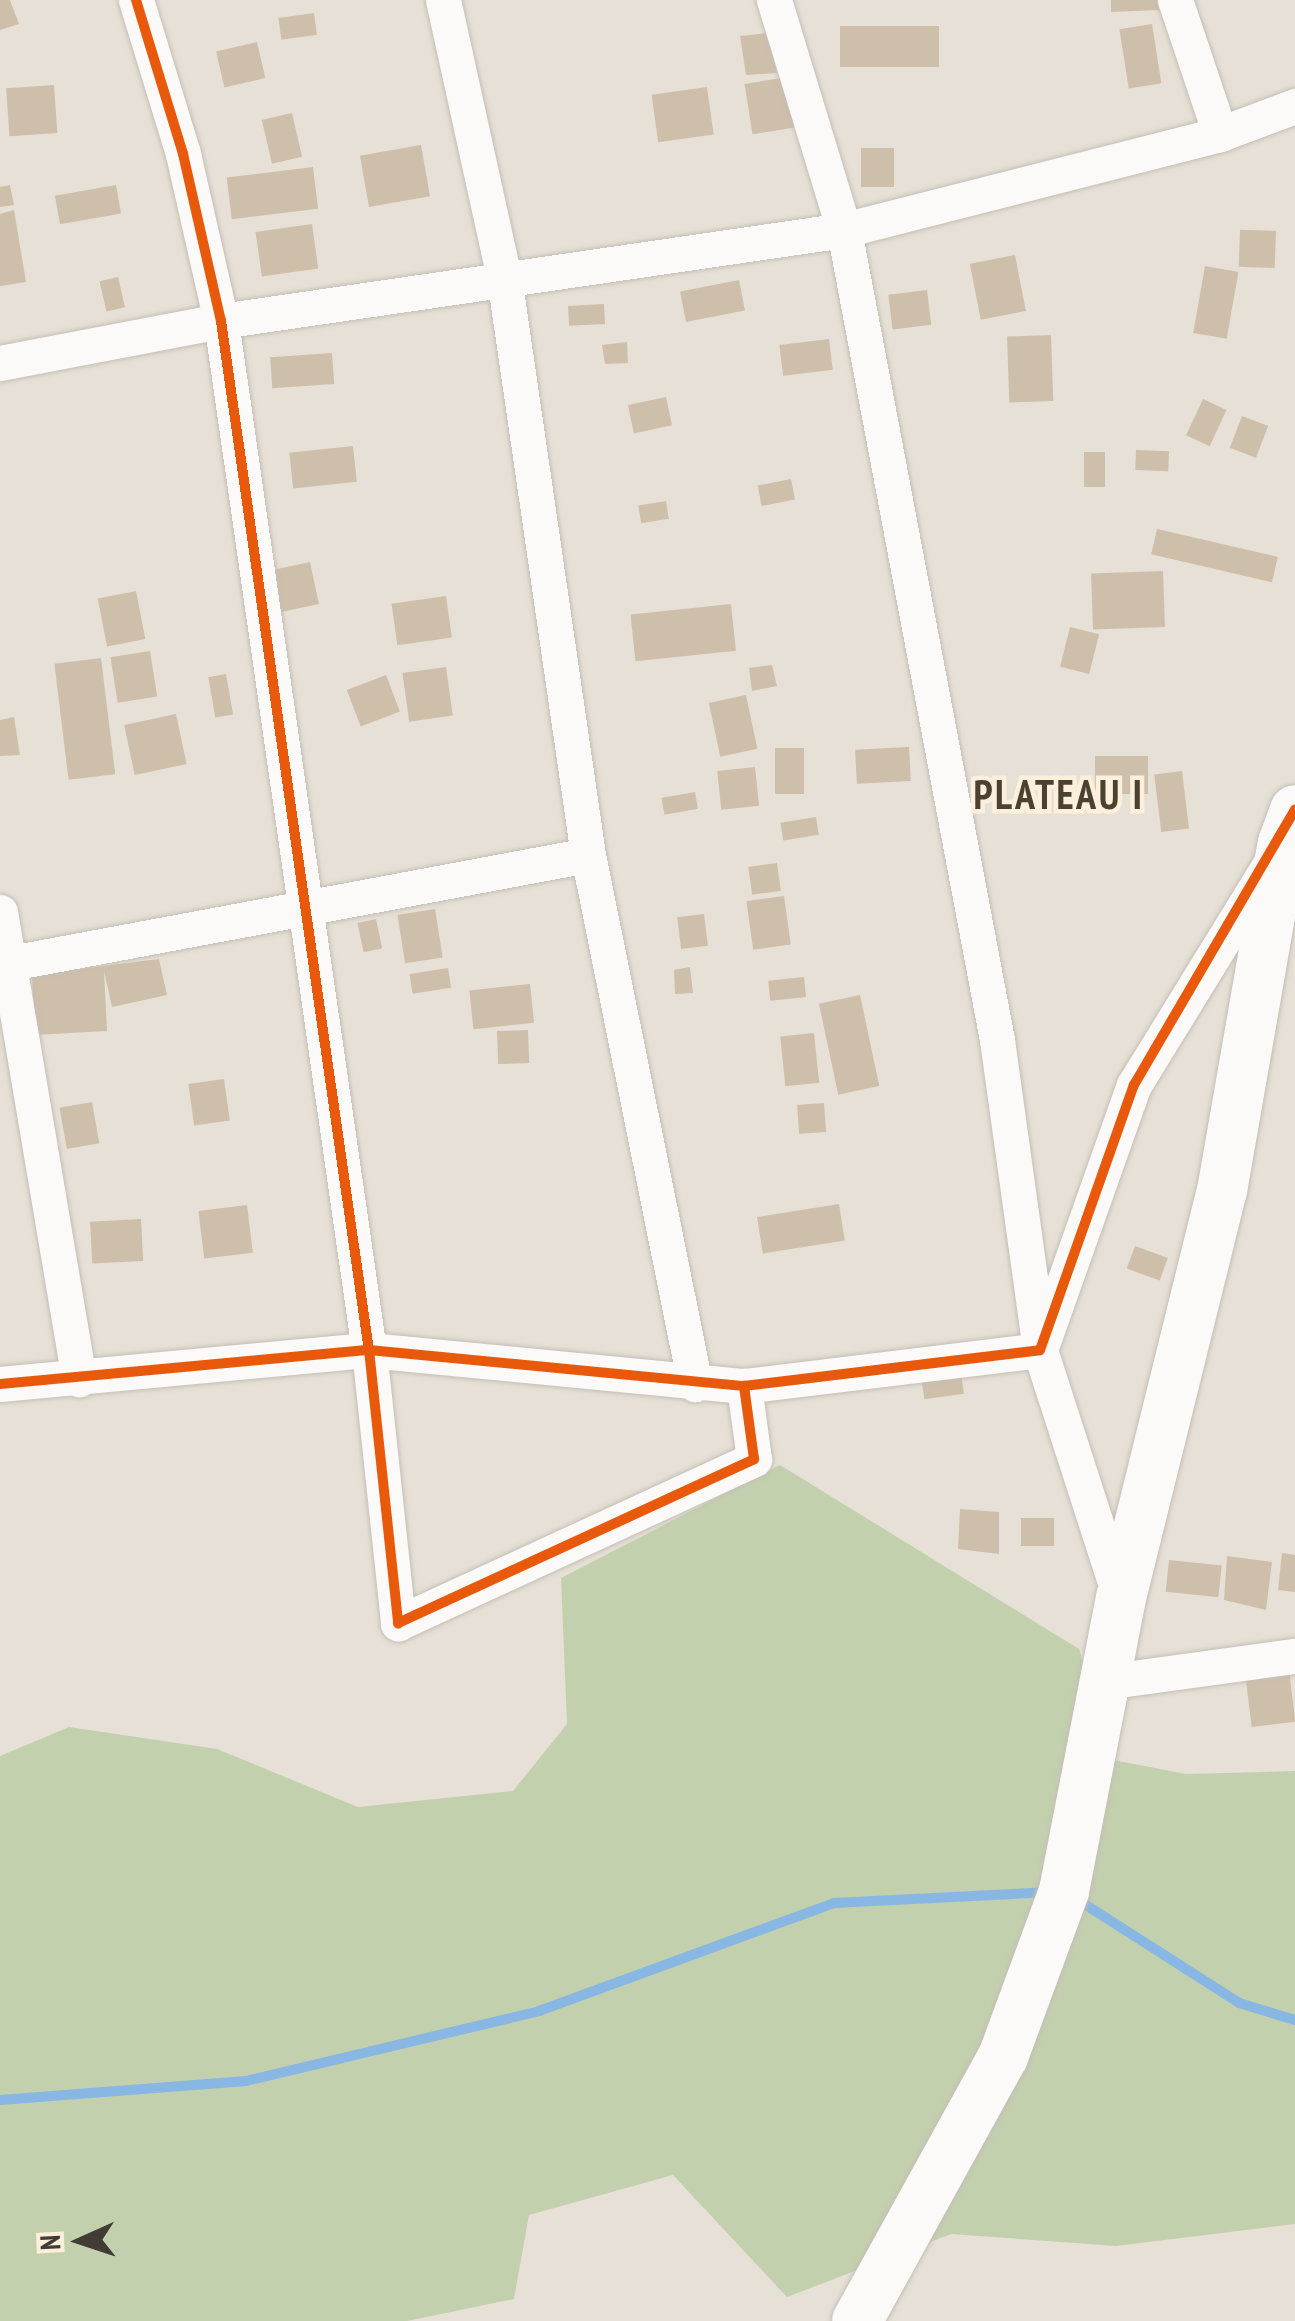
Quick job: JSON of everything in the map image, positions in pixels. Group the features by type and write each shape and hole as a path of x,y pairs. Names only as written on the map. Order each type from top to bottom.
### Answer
{"street":[{"path":"136,0 183,154 221,321 369,1350 398,1624 754,1459 744,1386"},
{"path":"443,0 504,277 588,855 695,1384"},
{"path":"774,0 844,230 997,1040 1040,1350 1121,1598"},
{"path":"1175,0 1220,134"},
{"path":"0,363 221,321 844,230 1220,134 1295,106"},
{"path":"1040,1350 1134,1085 1289,827"},
{"path":"857,2321 1003,2057 1064,1891 1121,1598 1222,1191 1289,827"},
{"path":"4,964 306,903 588,855"},
{"path":"0,912 4,964 79,1379"},
{"path":"0,1384 369,1350 744,1386 1040,1350"},
{"path":"1104,1682 1295,1656"}],"green space":[{"path":"780,1465 1079,1649 1113,1760 1186,1774 1295,1771 1295,2224 1116,2246 951,2234 787,2297 673,2175 529,2215 514,2299 407,2321 0,2321 0,1756 69,1727 217,1749 358,1807 513,1791 567,1724 561,1578"}],"building":[{"path":"0,0 10,0 19,24 0,30"},
{"path":"1111,0 1158,0 1159,10 1111,12"},
{"path":"314,13 317,35 281,40 278,18"},
{"path":"1152,24 1161,83 1129,88 1119,29"},
{"path":"840,26 939,26 939,67 840,67"},
{"path":"768,33 777,73 746,75 740,36"},
{"path":"257,42 265,78 224,87 216,51"},
{"path":"788,77 796,127 753,134 745,84"},
{"path":"54,85 57,133 9,136 6,88"},
{"path":"707,87 714,135 658,142 652,95"},
{"path":"292,113 302,157 272,164 262,120"},
{"path":"421,145 430,196 369,207 360,156"},
{"path":"861,148 894,148 894,187 861,187"},
{"path":"313,167 318,209 232,219 227,178"},
{"path":"10,185 14,205 0,207 0,187"},
{"path":"116,185 121,214 60,224 55,196"},
{"path":"14,210 26,282 0,286 0,214"},
{"path":"312,224 318,269 262,276 256,232"},
{"path":"1240,230 1276,231 1275,268 1239,267"},
{"path":"1015,255 1026,311 981,320 970,264"},
{"path":"1205,266 1238,272 1227,339 1193,333"},
{"path":"118,277 125,307 106,311 99,281"},
{"path":"739,280 745,310 686,322 680,291"},
{"path":"927,290 931,325 893,329 888,295"},
{"path":"604,304 605,324 569,326 568,306"},
{"path":"1051,335 1053,401 1009,402 1007,337"},
{"path":"829,339 833,370 783,376 779,345"},
{"path":"627,342 628,363 605,364 602,345"},
{"path":"332,353 334,384 272,388 270,357"},
{"path":"666,397 672,425 634,433 628,405"},
{"path":"1203,399 1227,410 1210,446 1186,435"},
{"path":"1242,416 1268,426 1256,458 1230,448"},
{"path":"353,446 357,482 293,488 289,453"},
{"path":"1136,450 1169,451 1168,471 1135,470"},
{"path":"1084,452 1105,452 1105,487 1084,487"},
{"path":"791,479 795,500 762,506 758,485"},
{"path":"666,501 669,519 641,523 638,505"},
{"path":"1157,529 1278,557 1272,582 1151,554"},
{"path":"310,562 319,604 278,613 269,571"},
{"path":"1163,571 1165,627 1093,629 1091,574"},
{"path":"136,591 145,639 107,647 98,598"},
{"path":"446,596 452,638 397,645 392,604"},
{"path":"731,604 736,651 635,661 631,615"},
{"path":"1070,627 1099,634 1089,674 1060,667"},
{"path":"150,651 157,696 118,703 110,657"},
{"path":"101,658 115,774 69,780 54,664"},
{"path":"772,665 777,686 752,691 749,668"},
{"path":"446,667 453,716 409,722 402,673"},
{"path":"226,674 233,714 215,718 208,677"},
{"path":"386,675 400,711 361,726 347,690"},
{"path":"746,695 757,749 720,757 709,703"},
{"path":"176,714 187,764 135,775 124,725"},
{"path":"14,717 20,755 0,756 0,720"},
{"path":"909,747 911,781 857,784 855,750"},
{"path":"775,748 804,748 804,794 775,794"},
{"path":"1095,756 1148,756 1148,794 1095,794"},
{"path":"755,767 759,806 721,810 717,771"},
{"path":"1182,771 1189,829 1161,832 1154,774"},
{"path":"695,792 698,809 664,815 662,798"},
{"path":"816,817 819,835 783,840 780,823"},
{"path":"777,863 781,891 752,895 748,867"},
{"path":"784,896 791,945 753,950 746,901"},
{"path":"435,909 443,957 405,963 397,915"},
{"path":"704,914 708,946 681,949 677,917"},
{"path":"376,919 382,948 364,952 357,923"},
{"path":"159,959 167,995 112,1007 104,971 107,1031 35,1035 32,975"},
{"path":"690,967 693,993 675,994 674,970"},
{"path":"448,968 451,988 413,994 409,974"},
{"path":"804,977 806,997 770,1001 768,981"},
{"path":"530,984 534,1023 473,1029 469,990"},
{"path":"860,995 879,1086 838,1095 819,1004"},
{"path":"528,1030 529,1063 498,1064 497,1031"},
{"path":"814,1033 819,1083 785,1086 780,1037"},
{"path":"224,1079 230,1121 194,1126 188,1084"},
{"path":"92,1102 99,1143 67,1149 60,1108"},
{"path":"824,1103 826,1132 799,1134 797,1105"},
{"path":"839,1204 845,1241 763,1254 757,1217"},
{"path":"247,1205 253,1253 204,1259 198,1211"},
{"path":"141,1219 143,1261 92,1264 90,1222"},
{"path":"1135,1246 1168,1258 1160,1281 1127,1269"},
{"path":"961,1373 964,1394 924,1399 921,1379"},
{"path":"960,1509 999,1512 999,1554 958,1549"},
{"path":"1021,1518 1054,1518 1054,1546 1021,1546"},
{"path":"1282,1553 1295,1555 1295,1592 1278,1590"},
{"path":"1227,1556 1272,1562 1266,1610 1224,1600"},
{"path":"1169,1560 1222,1566 1218,1597 1166,1592"},
{"path":"1289,1670 1295,1722 1252,1727 1245,1675"}],"waterway":[{"path":"0,2100 246,2081 539,2011 834,1903 1051,1892"},
{"path":"1075,1898 1239,2003 1295,2020"}],"cycle path":[{"path":"136,0 183,154 221,321 369,1350 398,1623 754,1459 744,1386"},
{"path":"0,1384 369,1350 744,1386 1040,1350 1134,1085 1295,810"}],"district":[{"name":"PLATEAU I","path":"1059,794"}]}
